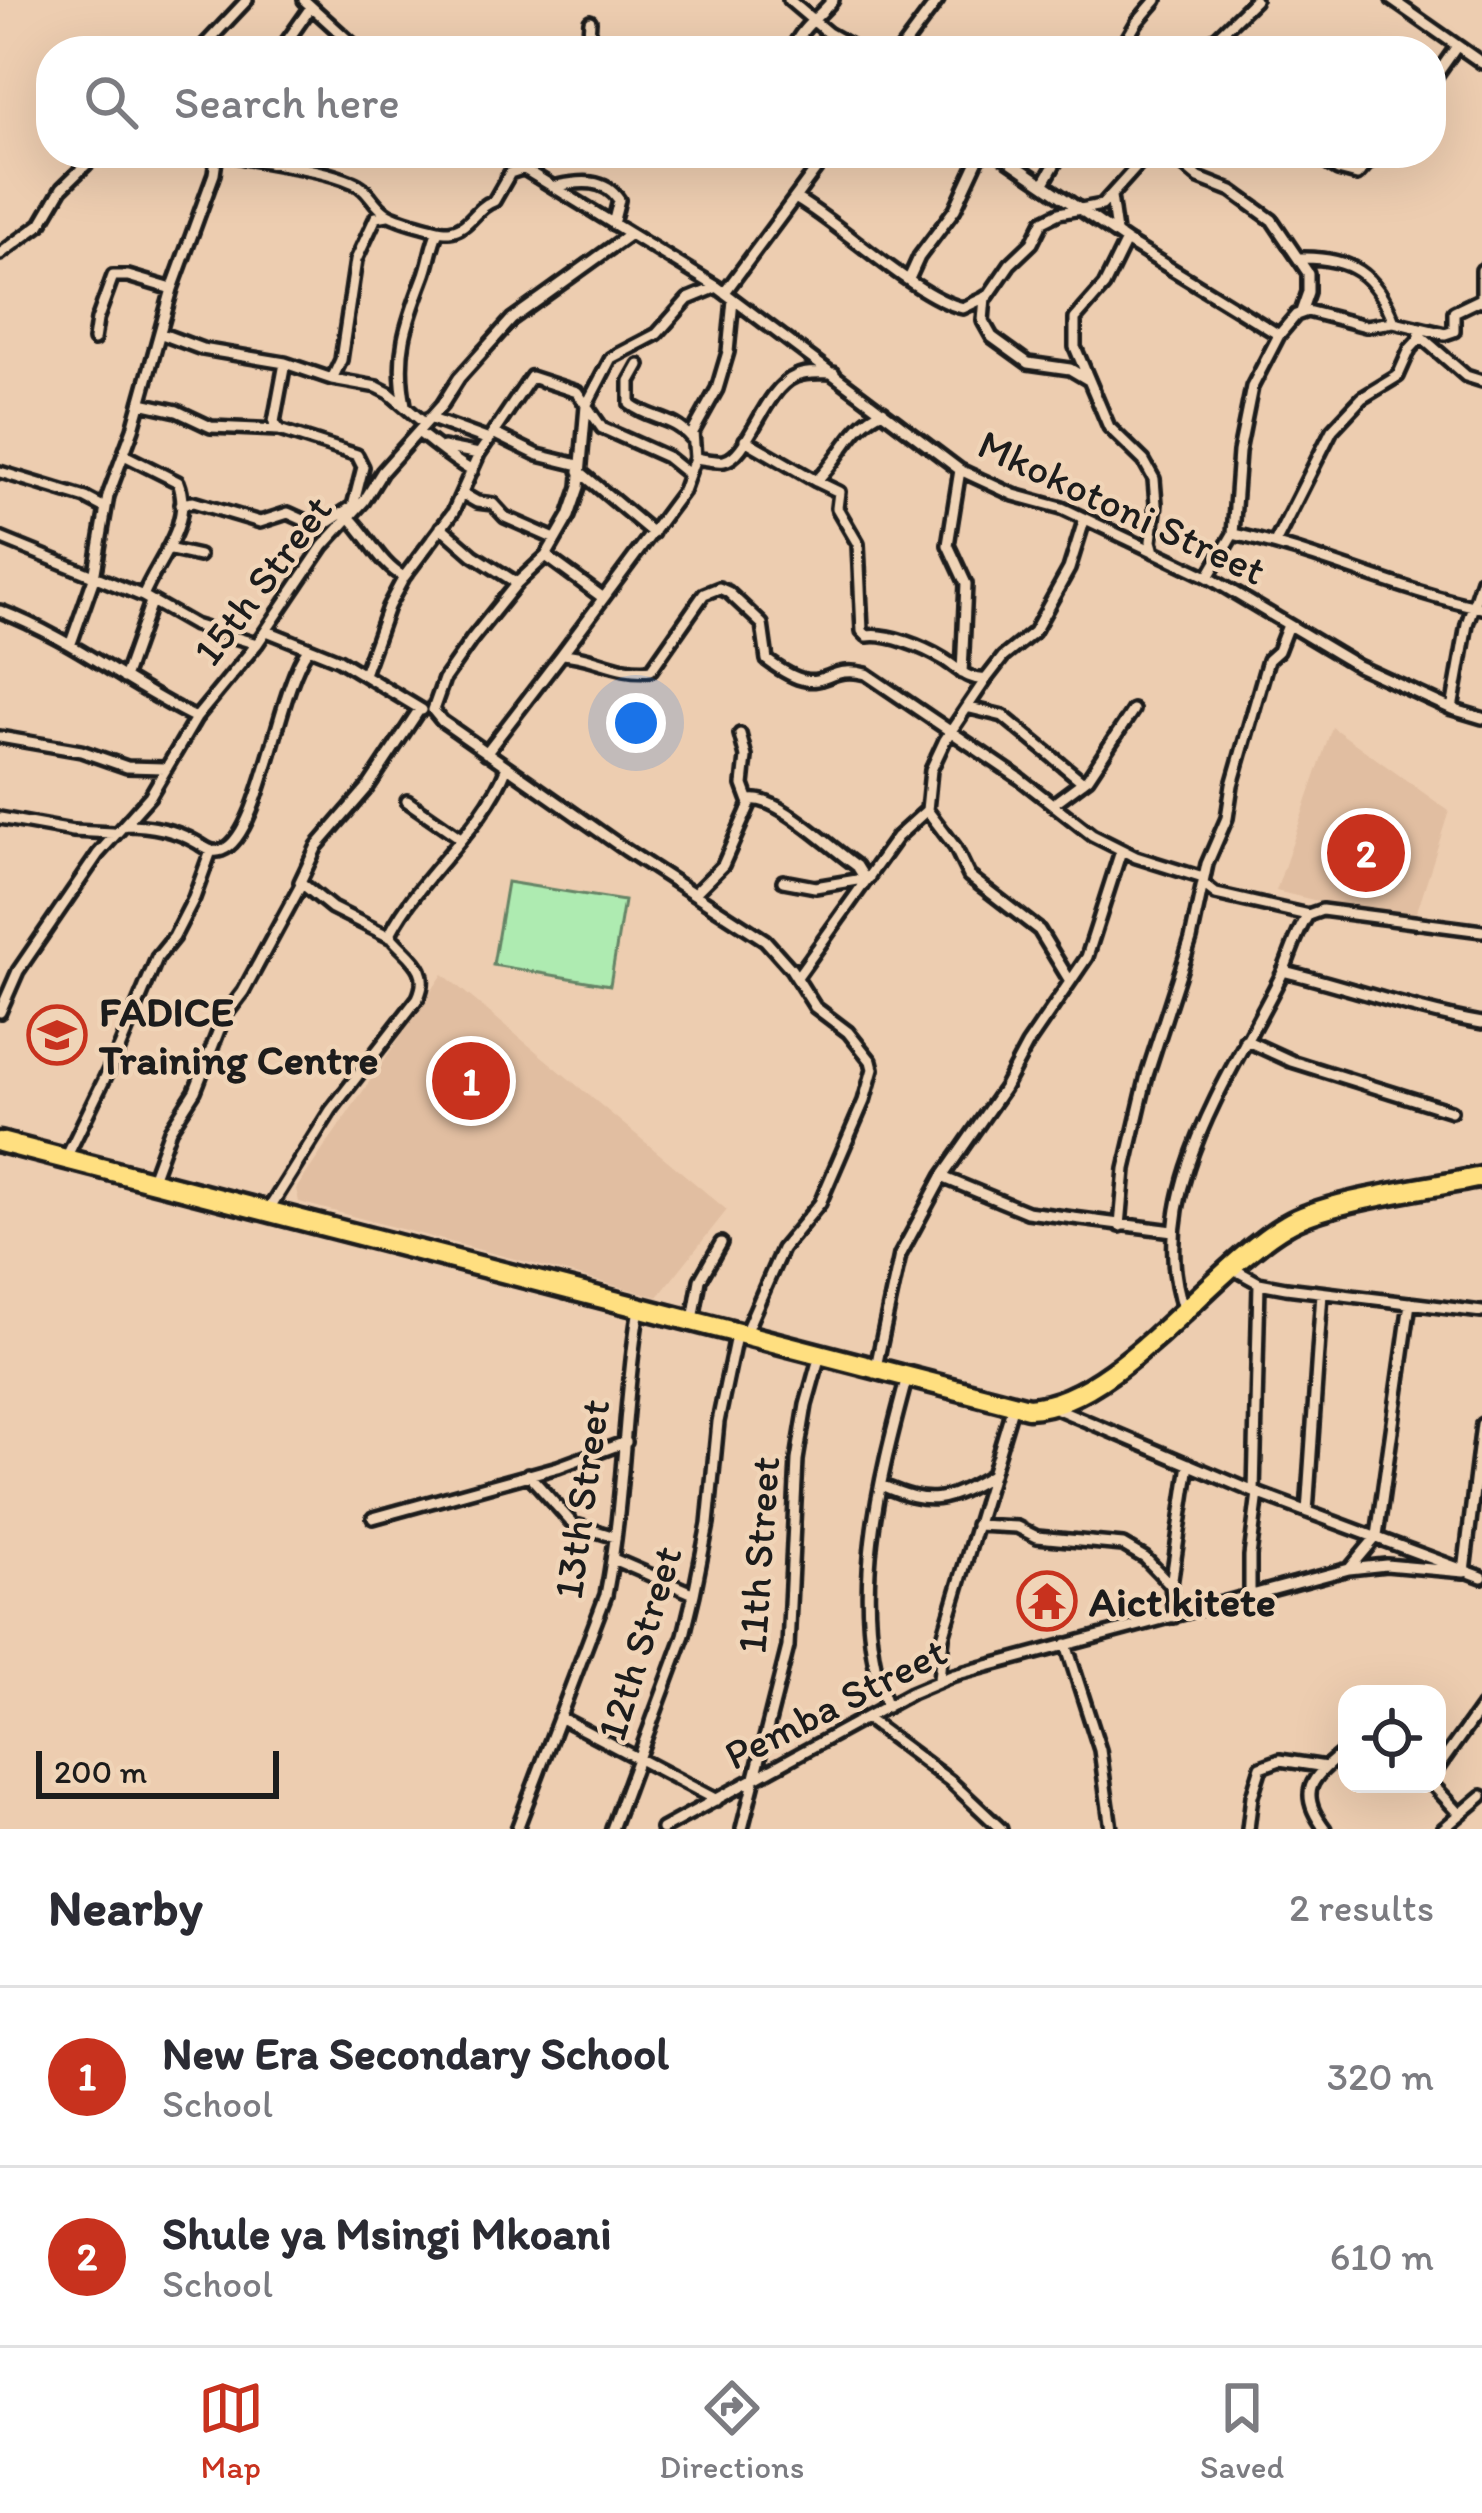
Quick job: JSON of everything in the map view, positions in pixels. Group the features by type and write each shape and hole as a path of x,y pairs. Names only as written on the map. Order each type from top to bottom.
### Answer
{"highway":[{"path":"0,1142 1012,1405 1051,1406 1108,1375 1275,1232 1301,1217 1482,1177"}],"street":[{"path":"213,36 247,0"},
{"path":"789,0 836,36"},
{"path":"797,36 833,0"},
{"path":"911,36 938,0"},
{"path":"1129,36 1156,0"},
{"path":"1218,36 1256,0"},
{"path":"1392,0 1443,36"},
{"path":"289,36 308,3 344,36"},
{"path":"588,36 590,21"},
{"path":"1446,38 1482,63"},
{"path":"1446,62 1457,46"},
{"path":"0,254 41,224 62,188 83,168"},
{"path":"70,643 94,578 105,508 141,403 172,289 216,168"},
{"path":"304,168 365,188 388,214 438,231 466,225 482,206 494,201 516,168"},
{"name":"Mkokotoni Street","path":"525,168 725,293 960,470 1014,495 1062,508 1208,577 1358,667 1482,718"},
{"path":"486,753 677,501 695,458 695,426 717,389 728,352 725,293 818,168"},
{"path":"909,279 919,257 955,209 974,168"},
{"path":"1021,168 1122,238 1279,335"},
{"path":"1044,183 1052,168"},
{"path":"797,199 832,219 909,279 956,307 974,306 1031,243 1043,221 1059,213 1098,208 1136,168"},
{"path":"1187,168 1259,208 1300,258 1310,285 1300,312 1279,335 1248,404 1233,534 1208,577"},
{"path":"1336,168 1358,175 1364,168"},
{"path":"556,186 577,182 606,186 619,200 613,224"},
{"path":"1111,196 1122,238 1104,286 1076,319 1075,346 1109,427 1144,461 1154,479 1154,552"},
{"path":"332,379 341,360 357,255 376,217 388,214"},
{"path":"405,405 399,380 401,348 438,231"},
{"name":"15th Street","path":"0,1012 30,952 114,833 150,796 196,718 267,631 323,546 382,472 512,319 629,235"},
{"path":"1300,258 1323,255 1362,272 1379,288 1394,322"},
{"path":"433,710 452,669 517,583 546,556 575,503 586,406 610,358 657,334 688,299 692,286 688,268"},
{"path":"1300,312 1366,326 1394,322 1450,334 1454,312 1481,300 1482,270"},
{"path":"94,340 113,276 172,289"},
{"path":"688,299 725,293"},
{"path":"985,298 983,321 999,342 1028,363 1070,369 1087,379"},
{"path":"1411,326 1466,376 1482,381"},
{"path":"162,334 202,350 285,363 377,388 405,405 450,461 472,471"},
{"path":"1274,543 1332,430 1362,398 1398,376 1421,337"},
{"path":"279,430 273,417 285,363"},
{"path":"639,365 630,381 630,404 642,413 670,420 692,439"},
{"path":"695,458 728,460 785,382 801,374 834,373"},
{"path":"364,674 404,577 463,494 479,454 531,376 577,392 602,428 667,457 688,474"},
{"path":"141,403 177,410 211,427 279,430 357,455 363,467 351,512"},
{"path":"816,481 837,461 858,425 883,411"},
{"path":"423,424 446,421 579,468 653,533"},
{"path":"746,440 838,492 836,507 856,536 862,632 885,635 930,652 977,681 986,679"},
{"path":"442,447 479,454"},
{"path":"124,455 178,482 182,504 124,678"},
{"path":"960,470 948,545 966,584 962,673"},
{"path":"0,472 86,497 105,508"},
{"path":"463,494 493,504 505,517 555,539"},
{"path":"182,504 199,503 260,522 288,513 320,524 351,512"},
{"path":"351,512 385,564 404,577"},
{"path":"1070,981 1039,930 969,876 955,847 927,810 929,776 951,732 1003,657 1034,632 1070,569 1084,521"},
{"path":"441,527 517,583"},
{"path":"1233,534 1360,570 1407,590 1477,607"},
{"path":"0,538 147,599 194,625 257,644"},
{"path":"166,549 199,556"},
{"path":"546,556 602,597"},
{"path":"1452,709 1482,579"},
{"path":"562,654 613,669 651,670 704,594 718,588 762,624 765,656 791,676 814,682 850,671 866,674 1086,830 1121,851 1203,881 1216,895 1308,915 1322,910 1482,931"},
{"path":"0,611 49,629 196,718"},
{"path":"1120,1226 1125,1169 1147,1075 1191,939 1203,881 1227,818 1268,660 1277,653 1288,625"},
{"path":"267,631 364,674 419,710 433,710 486,753 626,850 765,940 796,977 902,830 927,810"},
{"path":"125,825 167,831 211,851 225,849 243,827 265,773 291,682 308,649"},
{"path":"970,707 1003,716 1083,782"},
{"path":"152,1179 224,1017 243,992 317,846 368,788 419,710"},
{"path":"1053,804 1083,782 1133,710"},
{"path":"740,734 746,757 744,790 751,800"},
{"path":"0,737 81,751 127,766 164,768"},
{"path":"392,938 395,924 494,793 507,767"},
{"path":"751,800 762,798 779,808 867,878"},
{"path":"696,892 723,865 751,800"},
{"path":"407,802 459,838"},
{"path":"2,820 114,833"},
{"path":"65,1159 120,1048 157,958 189,909 211,851"},
{"path":"875,1367 899,1255 942,1177 1004,1088 1094,942 1108,881 1121,851"},
{"path":"783,881 815,887 867,878"},
{"path":"268,1211 331,1110 421,992 422,970 392,938 332,908 301,885"},
{"path":"1184,1311 1171,1261 1173,1232 1194,1151 1308,915"},
{"path":"1283,971 1368,992 1422,1012 1482,1023"},
{"name":"12th Street","path":"612,1829 694,1594 708,1524 718,1422 741,1332 782,1249 820,1203 873,1069 863,1046 815,1007 796,977"},
{"path":"1245,1040 1292,1061 1451,1111"},
{"path":"942,1177 1027,1211 1173,1232"},
{"path":"693,1320 700,1280 722,1243"},
{"path":"1232,1268 1259,1283 1482,1312"},
{"path":"1250,1598 1259,1283"},
{"path":"1307,1512 1322,1293"},
{"path":"1349,1569 1378,1536 1410,1303"},
{"name":"13th Street","path":"517,1829 596,1627 613,1559 640,1308"},
{"name":"11th Street","path":"742,1829 788,1647 799,1446 820,1355"},
{"path":"887,1707 874,1670 868,1595 881,1485 907,1377"},
{"path":"939,1680 943,1637 1012,1405"},
{"path":"1051,1406 1256,1493 1482,1577"},
{"path":"1464,1572 1482,1424"},
{"path":"374,1518 626,1442"},
{"path":"1174,1617 1171,1585 1189,1465"},
{"path":"528,1474 573,1524 615,1537"},
{"path":"881,1485 905,1496 933,1499 966,1492 990,1476"},
{"path":"976,1525 1017,1527 1037,1537 1123,1545 1145,1558 1171,1585"},
{"path":"613,1559 694,1594"},
{"name":"Pemba Street","path":"662,1829 939,1680 1349,1569 1386,1565 1464,1572"},
{"path":"1066,1644 1100,1750 1111,1829"},
{"path":"1446,1756 1482,1706"},
{"path":"560,1718 717,1800"},
{"path":"867,1719 950,1781 1000,1829"},
{"path":"1325,1829 1309,1804 1309,1794 1338,1757"},
{"path":"1248,1829 1261,1767 1280,1760 1326,1767"},
{"path":"1440,1793 1460,1814"},
{"path":"1443,1829 1482,1796"}],"shaded area":[{"path":"1332,727 1449,811 1413,924 1276,891"},
{"path":"443,974 727,1210 658,1297 299,1202 296,1189"}],"green space":[{"path":"507,882 624,901 610,985 493,965"}],"place":[{"name":"Shule ya Msingi Mkoani","path":"1366,853"},
{"name":"FADICE Training Centre","path":"57,1035"},
{"name":"New Era Secondary School","path":"471,1081"},
{"name":"Aict kitete","path":"1047,1601"}]}
